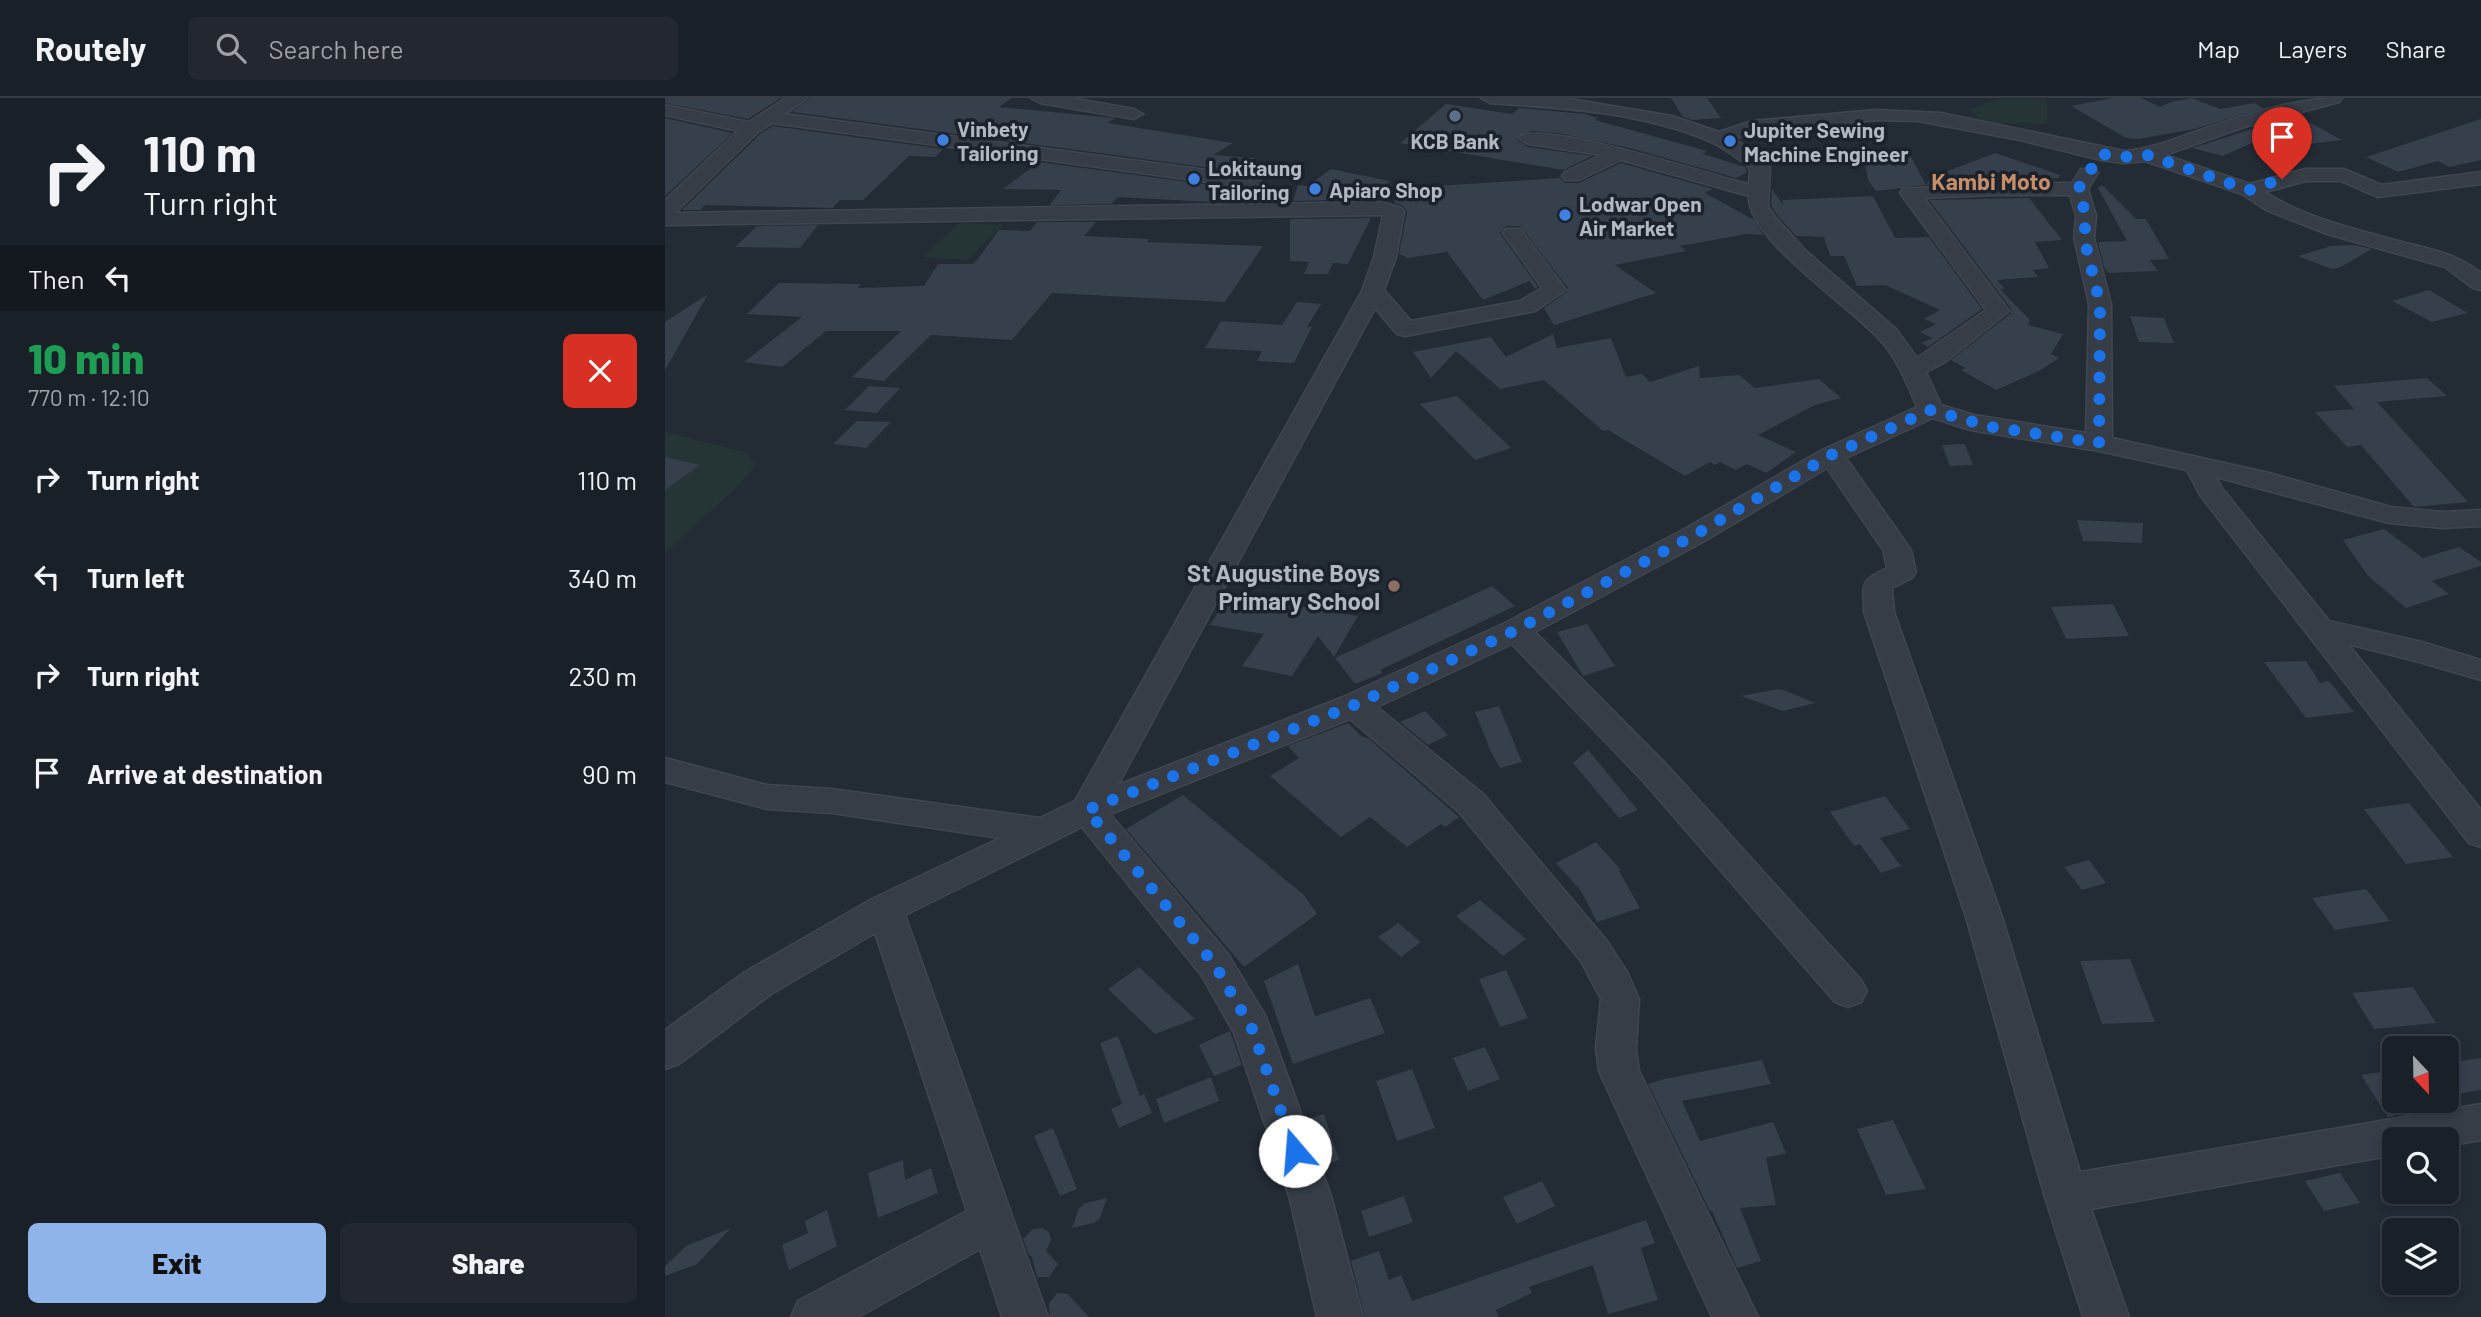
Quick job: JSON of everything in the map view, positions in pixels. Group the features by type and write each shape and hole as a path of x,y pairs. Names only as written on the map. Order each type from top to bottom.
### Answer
{"street":[{"path":"670,114 712,98"},
{"path":"665,211 759,122 798,98"},
{"path":"1040,98 1134,114"},
{"path":"1490,98 1562,103 1672,121 1719,138 1758,164 1758,205 1786,244 1889,335 1913,369 1931,410"},
{"path":"1654,98 1672,121"},
{"path":"1719,138 1752,127 1876,115 1918,116 1941,118 2124,157 2147,155 2238,123 2333,98"},
{"path":"670,114 759,122 1252,182"},
{"path":"1528,138 1553,139 1725,186 1758,192"},
{"path":"2099,443 2100,304 2084,238 2086,216 2078,189 2101,154"},
{"path":"1572,176 1617,155"},
{"path":"2147,155 2249,190 2273,206 2334,230 2453,262 2481,283"},
{"path":"2249,190 2305,175 2344,175 2378,191 2481,178"},
{"path":"1913,369 1946,351 1998,311 1910,193 2078,189"},
{"path":"665,219 1388,209 1394,212 1385,257 1373,291 1087,810"},
{"path":"1373,291 1405,329 1527,306 1555,290 1513,233"},
{"path":"665,1052 758,983 885,909 1087,810 1354,705 1516,630 1691,537 1831,455 1931,410 1992,427 2099,443 2269,481 2389,515 2443,520 2481,518"},
{"path":"1831,455 1897,550 1901,562 1902,572 1877,584 1879,612 1984,917 2065,1194 2106,1317"},
{"path":"2198,466 2209,489 2481,834"},
{"path":"2319,628 2422,652 2481,670"},
{"path":"1516,630 1655,773 1848,992"},
{"path":"1354,705 1471,803 1594,951 1614,983 1620,999 1616,1049 1619,1071 1735,1317"},
{"path":"665,770 767,797 832,802 1042,831"},
{"path":"1087,810 1215,965 1252,1029 1310,1196 1340,1317"},
{"path":"885,909 1025,1317"},
{"path":"2065,1194 2481,1122"},
{"path":"814,1317 992,1220"}],"shaded area":[{"name":"Kambi Moto","path":"1999,99 2047,99 2047,124 1985,123 1968,109"},
{"path":"960,223 1003,225 968,260 922,257"},
{"path":"665,432 748,453 755,466 739,485 665,553"}],"building":[{"path":"665,98 781,98 748,119 665,103"},
{"path":"810,98 1012,98 999,107 1115,118 1108,123 1233,143 1213,155 1254,158 1241,172 792,112"},
{"path":"1671,98 1707,98 1721,118 1692,120 1683,117"},
{"path":"2113,98 2141,98 2160,107 2192,98 2220,109 2254,103 2263,108 2195,129 2138,139 2126,138 2071,106"},
{"path":"1446,104 1512,114 1519,108 1586,114 1598,118 1595,120 1707,151 1703,154 1745,167 1747,172 1736,178 1629,148 1558,133 1532,131 1516,139 1528,147 1592,156 1564,170 1400,143"},
{"path":"665,118 733,133 665,196"},
{"path":"2284,119 2293,124 2289,126 2309,122 2342,140 2301,145 2278,131 2223,156 2192,148"},
{"path":"2481,119 2481,160 2449,167 2438,161 2398,172 2366,157"},
{"path":"773,126 943,149 935,157 909,156 863,200 840,200 833,208 705,205 700,210 682,210 760,134"},
{"path":"1909,153 1926,185 1876,191 1868,180 1863,154"},
{"path":"1995,153 2060,175 2059,178 1926,185 1930,178"},
{"path":"1039,162 1226,187 1211,202 1117,197 1112,204 1050,205 1061,190 1003,189"},
{"path":"1621,163 1713,189 1705,193 1754,220 1763,235 1747,234 1680,246 1686,251 1615,265 1656,293 1554,325 1544,308 1567,292 1568,288 1520,226 1506,226 1500,233 1538,287 1535,289 1530,281 1483,300 1447,252 1408,258 1399,254 1407,212 1403,206 1395,203 1395,182 1420,187 1560,178 1565,183 1579,183"},
{"path":"1331,169 1389,181 1380,199 1293,201 1298,185 1307,186"},
{"path":"2102,185 2136,219 2146,219 2169,259 2150,260 2158,271 2108,273 2104,267 2098,242 2127,241 2098,188"},
{"path":"1772,189 1783,205 1782,200 1873,196 1895,238 1929,237 1982,309 1928,347 1921,343 1932,338 1920,332 1936,324 1924,319 1940,310 1885,285 1857,286 1844,256 1830,256 1824,237 1796,236 1777,215 1771,205"},
{"path":"2029,198 2062,240 2035,242 2049,268 2033,270 2038,277 1997,280 2005,289 2000,289 2030,320 2028,325 2063,334 2051,354 2059,358 2039,371 1996,390 1961,370 1965,368 1951,360 2011,313 2011,309 1929,200"},
{"path":"1371,218 1348,264 1333,263 1328,274 1304,274 1309,262 1290,261 1290,219"},
{"path":"1037,222 1096,222 1084,236 1149,239 1147,242 1263,246 1225,302 1052,293 1012,340 931,335 884,381 852,377 901,331 826,331 782,367 744,362 802,317 747,314 779,283 861,284 858,288 924,286 938,264 974,264 999,230 1030,231"},
{"path":"818,225 800,248 735,247 757,226"},
{"path":"2355,245 2372,249 2339,268 2331,269 2298,256 2331,246"},
{"path":"2429,290 2468,313 2432,322 2392,301"},
{"path":"708,294 665,370 665,322"},
{"path":"1297,302 1321,304 1307,327 1312,327 1294,363 1257,361 1262,351 1205,348 1221,321 1282,325"},
{"path":"2130,316 2164,318 2174,343 2139,342"},
{"path":"1553,334 1557,348 1611,338 1626,377 1642,374 1650,382 1699,366 1700,378 1739,375 1755,388 1819,379 1841,398 1815,405 1758,435 1796,452 1766,473 1747,464 1736,470 1720,462 1715,465 1710,462 1685,476 1608,430 1603,431 1544,380 1500,389 1456,351 1431,378 1413,352 1491,337 1506,357"},
{"path":"2427,378 2447,396 2377,402 2468,502 2414,507 2361,445 2347,447 2315,412 2354,409 2334,386"},
{"path":"869,386 900,388 877,413 845,410"},
{"path":"1457,396 1511,448 1475,460 1420,404"},
{"path":"857,421 891,422 866,448 833,444"},
{"path":"1965,444 1973,465 1950,466 1942,445"},
{"path":"665,457 700,465 665,490"},
{"path":"2077,520 2143,523 2142,543 2083,541"},
{"path":"2384,529 2423,558 2459,547 2481,562 2481,566 2432,581 2449,594 2406,608 2368,576 2343,540"},
{"path":"1492,586 1515,606 1380,670 1383,673 1355,684 1335,658"},
{"path":"1230,594 1358,616 1334,657 1318,636 1292,676 1242,666 1264,634 1210,625"},
{"path":"2113,604 2129,636 2066,639 2051,607"},
{"path":"1587,624 1615,666 1583,676 1557,632"},
{"path":"2306,661 2320,683 2329,681 2354,712 2306,718 2264,662"},
{"path":"1777,689 1815,703 1783,711 1741,696"},
{"path":"1499,706 1522,762 1500,768 1475,712"},
{"path":"1425,711 1448,735 1428,745 1400,722"},
{"path":"1348,723 1459,817 1445,827 1441,824 1407,847 1370,817 1341,837 1270,776 1299,758 1288,746"},
{"path":"1588,750 1638,810 1619,818 1573,763"},
{"path":"1183,795 1304,895 1317,914 1244,967 1126,829"},
{"path":"1885,796 1910,829 1880,838 1901,866 1881,873 1860,844 1854,846 1830,812"},
{"path":"2409,803 2453,857 2406,864 2364,809"},
{"path":"1596,842 1621,870 1619,871 1640,908 1597,922 1581,891 1556,863"},
{"path":"2089,860 2106,883 2082,890 2064,867"},
{"path":"2366,889 2390,921 2335,930 2312,898"},
{"path":"1480,900 1526,939 1503,956 1456,916"},
{"path":"1398,923 1421,942 1401,957 1378,937"},
{"path":"2130,959 2155,1022 2102,1024 2080,961"},
{"path":"1298,964 1315,1016 1370,998 1385,1033 1293,1064 1264,981"},
{"path":"1139,967 1195,1019 1155,1034 1108,989"},
{"path":"1506,970 1528,1018 1500,1027 1479,979"},
{"path":"2413,987 2436,1023 2374,1029 2352,993"},
{"path":"1230,1031 1242,1065 1214,1076 1199,1045"},
{"path":"1118,1036 1140,1096 1144,1094 1152,1113 1119,1128 1111,1109 1122,1104 1100,1043"},
{"path":"1485,1047 1500,1079 1468,1091 1453,1058"},
{"path":"2481,1058 2481,1090 2459,1093 2459,1061"},
{"path":"1762,1060 1771,1084 1682,1101 1700,1141 1773,1122 1786,1153 1766,1158 1776,1205 1740,1208 1761,1261 1737,1268 1712,1211 1648,1084"},
{"path":"1412,1069 1435,1128 1397,1141 1376,1081"},
{"path":"2382,1072 2382,1108 2361,1075"},
{"path":"1211,1077 1219,1101 1164,1123 1156,1099"},
{"path":"1324,1114 1339,1160 1323,1166 1306,1120"},
{"path":"1893,1120 1926,1189 1886,1195 1857,1129"},
{"path":"1053,1128 1077,1189 1060,1196 1034,1136"},
{"path":"903,1160 905,1180 931,1168 938,1193 878,1218 868,1173"},
{"path":"2340,1173 2360,1203 2324,1211 2305,1181"},
{"path":"1542,1181 1555,1206 1517,1224 1503,1197"},
{"path":"1404,1196 1413,1222 1369,1237 1361,1211"},
{"path":"1107,1198 1100,1218 1094,1223 1072,1228 1079,1208 1086,1203"},
{"path":"827,1210 837,1246 789,1270 782,1245 808,1233 805,1221"},
{"path":"1646,1220 1655,1243 1641,1248 1658,1300 1608,1314 1593,1265 1529,1287 1532,1293 1496,1310 1499,1317 1365,1317 1351,1261 1379,1251 1389,1280 1401,1275 1412,1301"},
{"path":"731,1228 697,1264 665,1276 665,1266 686,1246"},
{"path":"1042,1228 1049,1232 1051,1240 1046,1251 1058,1264 1049,1277 1037,1277 1032,1257 1023,1239 1033,1229"},
{"path":"1057,1293 1068,1294 1089,1317 1050,1317 1049,1303"}],"place":[{"name":"KCB Bank","path":"1455,116"},
{"name":"Vinbety Tailoring","path":"943,140"},
{"name":"Jupiter Sewing Machine Engineer","path":"1730,141"},
{"name":"Lokitaung Tailoring","path":"1194,179"},
{"name":"Apiaro Shop","path":"1315,189"},
{"name":"Lodwar Open Air Market","path":"1565,215"},
{"name":"St Augustine Boys Primary School","path":"1394,586"}],"district":[{"name":"Kambi Moto","path":"1991,181"}],"route":[{"path":"1295,1151 1252,1029 1215,965 1087,810 1354,705 1516,630 1691,537 1804,469 1931,410 1992,427 2099,443 2097,395 2100,304 2084,238 2086,216 2078,189 2101,154 2124,157 2147,155 2249,190 2282,179"}]}
